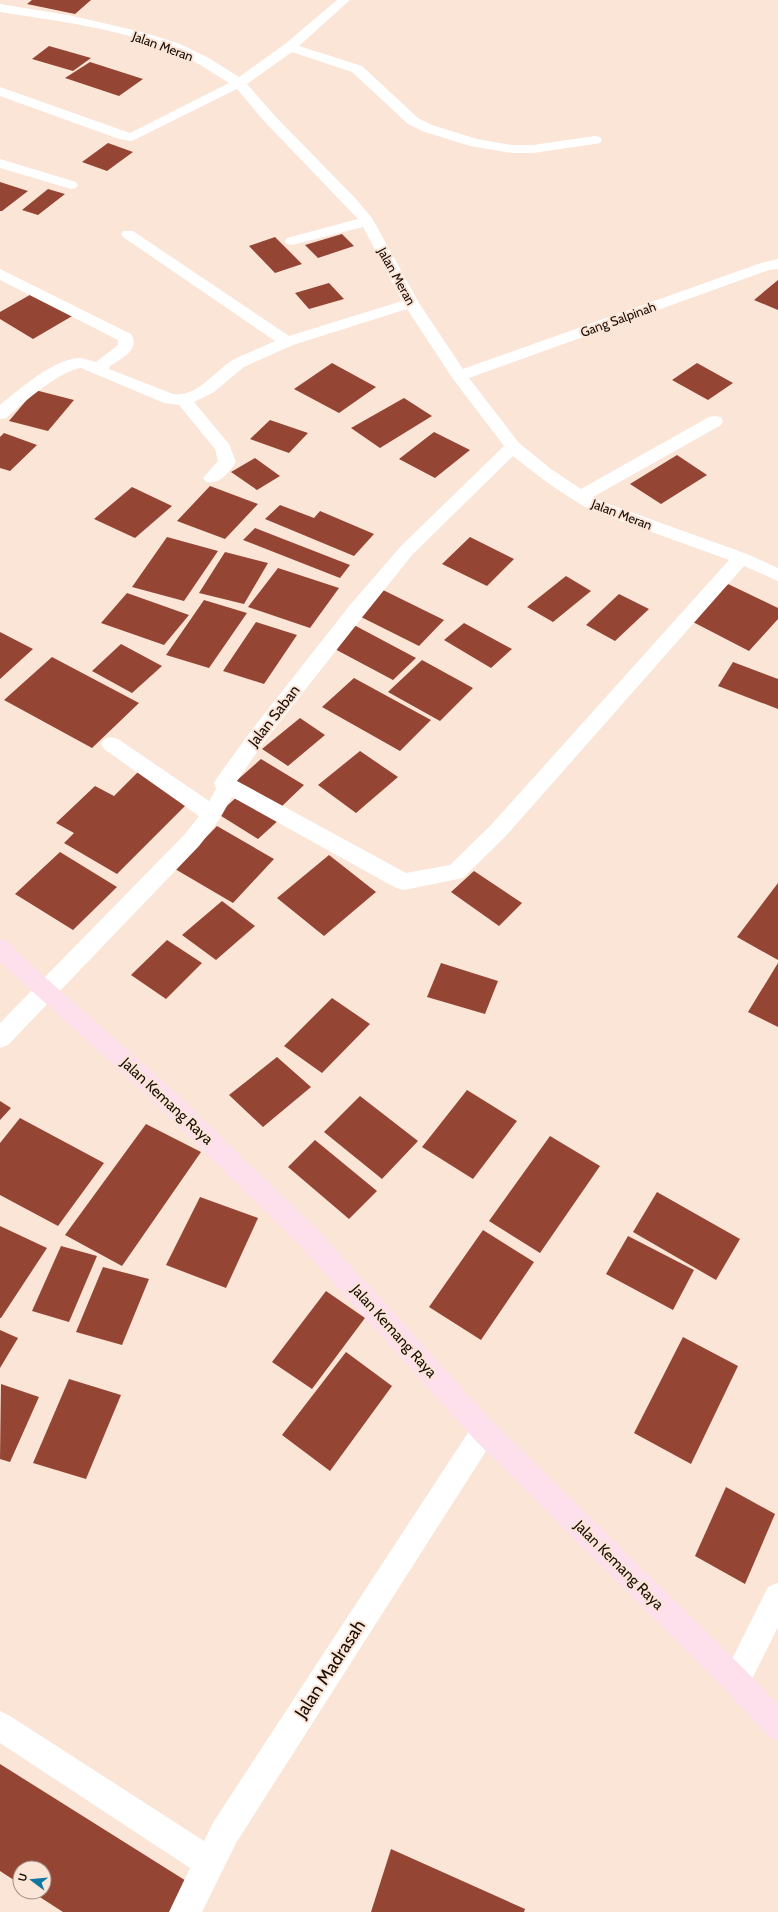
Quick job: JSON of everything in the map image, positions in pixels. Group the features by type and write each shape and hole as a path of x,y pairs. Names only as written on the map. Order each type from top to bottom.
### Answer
{"street":[{"path":"0,91 124,136 132,137 238,83 290,47 344,0"},
{"name":"Jalan Meran","path":"0,8 73,20 142,36 174,47 204,61 238,83 269,118 350,201 367,221 411,303 460,376 514,447 545,473 580,497 597,506 741,558 778,574"},
{"path":"290,47 357,69 413,121 427,128 475,143 512,149 533,149 595,140"},
{"path":"0,163 71,185"},
{"path":"292,241 367,221"},
{"path":"128,234 287,342"},
{"name":"Gang Salpinah","path":"460,376 766,266 778,264"},
{"path":"0,274 125,337 127,342 126,347 104,364 101,370"},
{"path":"0,414 50,376 69,365 80,363 101,370 170,399 184,401 208,388 238,364 287,342 411,303"},
{"path":"184,401 223,448 227,462 212,478"},
{"path":"580,497 714,421"},
{"name":"Jalan Saban","path":"0,1038 192,840 212,814 226,789 224,783 257,737 357,610 402,556 443,514 514,447"},
{"path":"224,783 404,882 456,872 498,831 741,558"},
{"path":"110,744 212,814"},
{"name":"Jalan Kemang Raya","path":"0,948 45,991 156,1088 310,1239 484,1431 736,1681 778,1726"},
{"name":"Jalan Madrasah","path":"185,1912 225,1832 484,1431"},
{"path":"736,1681 778,1597"},
{"path":"0,1726 210,1863"}],"building":[{"path":"32,0 91,0 75,14 27,4"},
{"path":"49,46 91,58 73,71 32,59"},
{"path":"90,62 143,79 119,96 65,78"},
{"path":"108,143 133,152 107,171 82,162"},
{"path":"0,182 28,191 0,211"},
{"path":"48,189 65,194 38,215 22,210"},
{"path":"342,234 354,246 318,258 305,245"},
{"path":"275,237 302,264 275,273 249,246"},
{"path":"778,280 778,310 754,300"},
{"path":"329,283 344,299 309,309 295,293"},
{"path":"35,292 74,315 33,339 0,319 0,312"},
{"path":"332,363 376,387 339,413 294,389"},
{"path":"697,363 733,383 708,400 672,380"},
{"path":"35,390 74,400 48,431 9,421"},
{"path":"404,398 432,416 380,448 351,428"},
{"path":"270,420 308,433 289,453 250,439"},
{"path":"434,432 470,450 435,478 399,459"},
{"path":"4,433 37,445 10,471 0,468 0,437"},
{"path":"677,455 707,475 661,504 630,484"},
{"path":"255,458 280,476 257,490 231,472"},
{"path":"210,486 258,504 225,539 177,521"},
{"path":"132,487 172,506 135,538 94,519"},
{"path":"280,505 314,518 320,511 374,534 354,556 265,519"},
{"path":"255,528 350,565 340,578 243,540"},
{"path":"167,537 218,551 184,601 132,587"},
{"path":"470,537 514,559 487,586 442,564"},
{"path":"225,552 268,563 244,604 199,593"},
{"path":"278,568 339,588 310,628 248,607"},
{"path":"566,576 591,591 553,622 527,607"},
{"path":"728,584 778,608 778,619 749,651 691,621"},
{"path":"381,589 444,620 419,646 355,614"},
{"path":"127,593 189,615 164,645 101,623"},
{"path":"619,594 649,609 615,641 586,625"},
{"path":"204,600 247,613 209,668 166,655"},
{"path":"256,622 297,635 264,684 223,671"},
{"path":"464,623 512,649 491,668 444,640"},
{"path":"354,625 416,658 393,680 331,647"},
{"path":"0,632 33,649 0,679"},
{"path":"121,644 162,666 132,693 92,671"},
{"path":"52,657 139,703 92,748 4,700"},
{"path":"422,660 473,688 440,721 388,692"},
{"path":"733,662 778,679 778,709 718,686"},
{"path":"354,678 431,720 400,751 322,707"},
{"path":"300,718 325,735 288,766 262,749"},
{"path":"360,751 398,777 356,813 318,785"},
{"path":"261,759 304,785 279,809 235,782"},
{"path":"138,772 190,801 117,874 64,843 74,833 56,823 95,786 114,796"},
{"path":"240,794 280,819 258,839 218,814"},
{"path":"217,826 274,859 233,903 175,869"},
{"path":"60,852 117,887 73,930 15,894"},
{"path":"329,855 376,892 324,936 277,898"},
{"path":"474,871 522,903 499,926 451,892"},
{"path":"778,883 778,960 737,937"},
{"path":"222,901 255,926 216,960 182,935"},
{"path":"167,940 202,963 166,999 131,975"},
{"path":"441,963 498,981 485,1014 427,997"},
{"path":"778,963 778,1027 748,1012"},
{"path":"332,998 370,1024 322,1073 284,1046"},
{"path":"277,1057 311,1087 263,1127 229,1095"},
{"path":"467,1090 517,1121 473,1179 422,1147"},
{"path":"360,1096 418,1141 382,1179 324,1132"},
{"path":"0,1101 11,1108 0,1120"},
{"path":"20,1118 104,1163 58,1226 0,1195 0,1143"},
{"path":"146,1124 201,1152 122,1266 65,1235"},
{"path":"550,1136 600,1166 540,1253 489,1221"},
{"path":"315,1140 377,1191 349,1219 288,1167"},
{"path":"657,1192 740,1239 716,1280 633,1232"},
{"path":"200,1197 258,1218 226,1288 166,1265"},
{"path":"0,1226 47,1248 1,1318 0,1318"},
{"path":"483,1230 534,1262 481,1340 429,1307"},
{"path":"628,1236 694,1270 673,1310 606,1274"},
{"path":"61,1246 97,1256 69,1322 32,1311"},
{"path":"103,1267 149,1279 122,1345 76,1332"},
{"path":"326,1291 365,1318 312,1389 272,1362"},
{"path":"0,1330 18,1338 0,1368"},
{"path":"683,1337 738,1366 691,1464 634,1433"},
{"path":"346,1352 392,1386 330,1471 282,1435"},
{"path":"69,1379 121,1395 86,1479 33,1463"},
{"path":"1,1384 39,1397 10,1462 0,1459"},
{"path":"726,1487 775,1514 745,1584 695,1556"},
{"path":"0,1764 191,1884 177,1912 63,1912 44,1900 52,1900 52,1860 12,1860 12,1879 0,1871"},
{"path":"391,1849 525,1909 524,1912 371,1912"}]}
